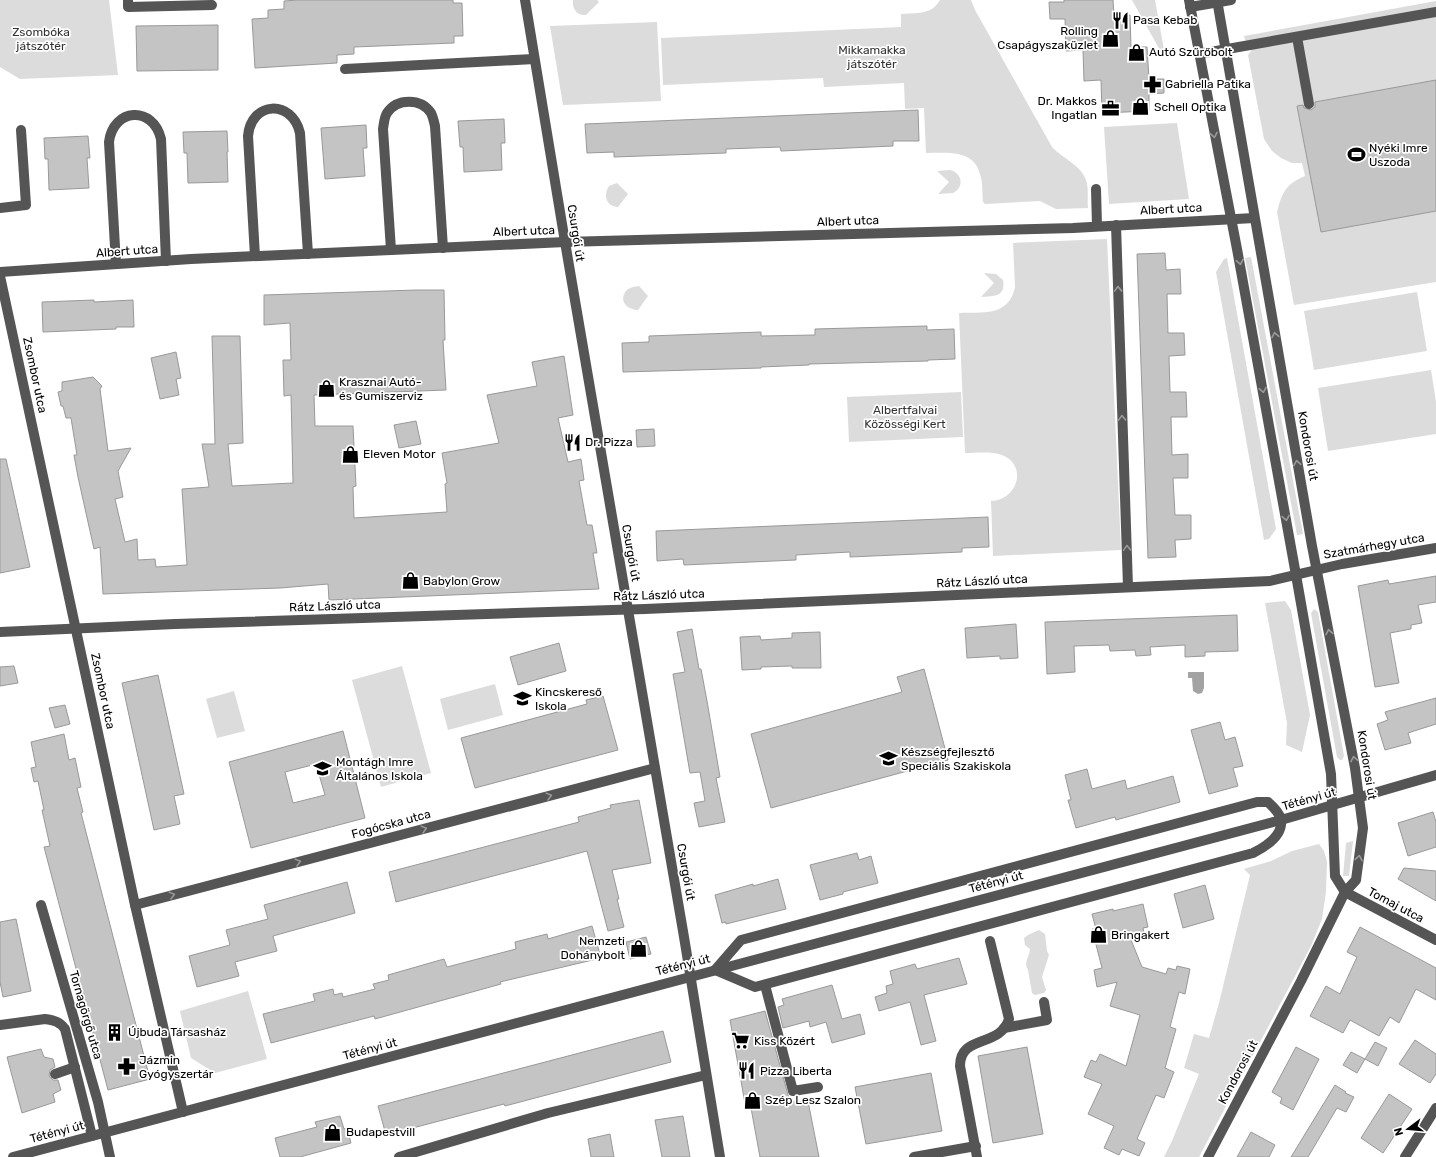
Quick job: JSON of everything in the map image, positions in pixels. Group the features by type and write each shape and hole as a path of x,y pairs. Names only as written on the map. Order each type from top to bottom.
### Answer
{"street":[{"path":"128,0 128,7 212,5"},
{"name":"Csurgói út","path":"525,0 720,1157"},
{"path":"1231,0 1189,4 1231,219 1331,774 1335,876 1345,892"},
{"name":"Kondorosi út","path":"1208,1157 1301,981 1345,892 1356,880 1363,833 1356,768 1317,569 1217,1"},
{"path":"1199,54 1436,12"},
{"path":"1297,37 1309,104"},
{"path":"345,69 534,59"},
{"path":"391,250 383,129 387,113 392,107 408,101 423,105 432,114 434,122 443,248"},
{"path":"255,256 248,136 252,120 264,110 272,108 288,112 298,125 308,254"},
{"path":"116,264 109,142 110,134 118,121 133,115 149,119 155,124 159,132 166,261"},
{"path":"0,208 26,205 21,130"},
{"path":"1096,190 1097,226"},
{"name":"Albert utca","path":"0,272 255,256 565,242 1097,226 1254,218"},
{"path":"1116,225 1128,587"},
{"name":"Zsombor utca","path":"0,276 134,905 183,1112"},
{"name":"Szatmárhegy utca","path":"1317,569 1436,548"},
{"name":"Rátz László utca","path":"0,632 76,630 182,624 628,610 1270,581 1317,569"},
{"name":"Fogócska utca","path":"134,905 655,768"},
{"name":"Tétényi út","path":"13,1157 1281,820 1436,775"},
{"path":"1257,802 1268,802 1276,810 1281,820 1280,829 1274,839 1264,848 1253,853 755,987 715,970 741,940 1257,802"},
{"name":"Tomaj utca","path":"1345,892 1436,940"},
{"name":"Tornagörgő utca","path":"41,905 98,1102 110,1157"},
{"path":"977,1157 960,1066 961,1055 968,1048 1002,1032 1009,1019 990,941"},
{"path":"765,984 793,1091 818,1087"},
{"path":"1004,1028 1047,1020 1044,1002"},
{"path":"0,1025 45,1020 58,1022 62,1025 65,1029 92,1136"},
{"path":"55,1074 75,1067"},
{"path":"399,1157 548,1112 706,1075"},
{"path":"1405,1157 1436,1108"},
{"path":"914,1157 976,1146"}],"green space":[{"name":"Zsombóka játszótér","path":"0,0 109,0 118,75 20,79 0,67"},
{"path":"573,0 597,0 599,2 586,15 583,15 574,9"},
{"name":"Mikkamakka játszótér","path":"940,0 971,0 975,10 1052,147 1076,166 1084,175 1087,186 1088,208 1056,209 1040,201 985,204 983,202 981,177 977,166 972,160 966,156 958,154 926,153 924,108 905,109 904,83 824,87 823,78 663,85 661,38 901,27 901,14 928,11 937,5"},
{"path":"1132,0 1155,0 1164,50 1161,52"},
{"name":"Nyéki Imre Uszoda","path":"1436,1 1436,282 1294,305 1277,212 1283,194 1289,186 1293,182 1305,176 1302,163 1292,163 1281,158 1272,151 1264,139 1248,55 1251,51 1248,41 1245,40 1244,36"},
{"path":"657,22 661,101 563,105 550,26"},
{"path":"1177,123 1189,199 1109,204 1104,127"},
{"path":"950,170 959,177 959,187 953,193 938,194 949,182 937,171"},
{"path":"617,183 628,194 618,207 608,203 606,197 609,186"},
{"path":"1107,239 1121,550 993,556 991,501 1008,495 1013,489 1017,474 1015,466 1010,460 1002,455 988,453 965,453 959,313 993,311 1007,304 1012,297 1015,287 1013,243"},
{"path":"1251,257 1303,534 1297,535 1245,258"},
{"path":"1227,258 1276,529 1269,539 1264,540 1216,272 1224,259"},
{"path":"984,273 996,274 1003,280 1003,290 1001,293 994,296 981,297 994,283"},
{"path":"639,286 648,296 638,310 635,310 626,306 623,299 628,289"},
{"path":"1417,292 1427,351 1314,370 1304,311"},
{"path":"1431,370 1436,402 1436,434 1328,451 1318,388"},
{"name":"Albertfalvai Közösségi Kert","path":"961,392 963,437 849,442 847,397"},
{"path":"1285,601 1291,610 1310,715 1302,752 1286,745 1287,723 1265,603"},
{"path":"1314,609 1318,612 1344,756 1342,760 1337,757 1311,613"},
{"path":"402,666 431,773 381,787 352,680"},
{"path":"495,684 503,715 448,730 440,699"},
{"path":"234,691 245,731 217,738 206,699"},
{"path":"1353,841 1349,876 1343,876 1346,843"},
{"path":"1319,844 1324,851 1327,862 1326,892 1322,919 1311,946 1199,1157 1164,1157 1199,1074 1184,1068 1194,1034 1209,1038 1219,1003 1250,875 1244,869 1271,861 1292,851"},
{"path":"1039,930 1045,934 1047,951 1049,955 1042,977 1046,990 1044,993 1035,995 1032,993 1026,964 1030,949 1025,945 1024,938"},
{"path":"248,991 267,1059 215,1073 191,1058 180,1011"}],"shaded area":[{"path":"1188,672 1204,672 1204,688 1202,693 1198,694 1193,691 1192,678 1188,678"}],"building":[{"path":"453,0 453,3 462,3 463,36 454,36 454,43 354,47 354,54 337,55 337,63 255,68 252,19 268,18 268,10 284,9 284,1"},
{"path":"1064,0 1113,0 1114,16 1130,15 1131,47 1147,47 1149,79 1164,79 1164,93 1149,94 1149,111 1102,113 1101,80 1084,81 1083,50 1066,51 1065,19 1050,19 1049,2 1064,2"},
{"path":"218,25 218,70 137,71 136,26"},
{"name":"Nyéki Imre Uszoda","path":"1436,80 1436,211 1321,232 1297,106 1303,105 1304,108 1311,110 1315,107 1315,102"},
{"path":"918,110 919,141 893,141 893,146 781,151 780,147 726,149 726,153 614,157 614,152 587,153 585,124"},
{"path":"504,119 505,143 501,143 502,170 464,172 463,147 460,147 458,121"},
{"path":"366,125 367,148 363,148 365,176 325,179 321,128"},
{"path":"227,131 228,182 188,183 187,153 184,153 183,132"},
{"path":"88,136 90,158 87,158 89,188 49,190 48,159 45,159 44,138"},
{"path":"1165,253 1166,270 1180,269 1181,294 1167,294 1168,333 1184,333 1185,355 1169,356 1170,392 1186,392 1187,417 1171,417 1172,455 1188,454 1188,478 1173,478 1175,515 1191,515 1191,539 1175,540 1176,557 1148,558 1137,254"},
{"path":"444,290 445,340 443,340 446,390 314,395 315,426 353,426 356,486 353,487 354,518 447,512 445,484 447,483 442,453 499,443 487,395 537,386 532,362 564,356 573,415 558,418 568,462 581,459 584,480 579,481 587,525 592,525 597,553 593,553 599,589 329,600 328,584 280,588 103,594 100,547 94,549 74,455 77,455 71,418 66,418 63,406 61,406 58,392 62,391 62,382 93,377 102,386 100,389 108,451 131,448 118,471 123,497 115,499 125,542 137,539 138,560 155,559 156,567 187,565 182,489 209,487 202,444 215,444 212,336 240,336 243,443 228,444 232,486 293,483 291,395 284,396 283,360 291,360 290,323 264,325 264,295"},
{"path":"94,300 94,302 133,300 134,327 43,332 42,302"},
{"path":"927,326 927,330 954,329 955,359 809,364 761,368 623,372 622,343 649,342 649,336 761,332 761,336 815,335 815,329"},
{"path":"176,352 181,378 176,379 179,395 160,399 151,358"},
{"path":"416,421 421,444 399,448 394,425"},
{"path":"654,429 655,446 637,447 636,430"},
{"path":"0,459 6,459 30,567 0,573"},
{"path":"988,517 989,547 962,548 962,552 850,557 850,552 796,555 796,560 684,565 683,559 657,561 656,531"},
{"path":"1436,576 1436,602 1418,605 1422,623 1411,625 1411,629 1390,633 1399,683 1375,687 1358,586 1388,580 1389,584"},
{"path":"1237,615 1238,651 1205,652 1205,656 1185,657 1185,645 1150,647 1151,655 1136,656 1135,650 1110,651 1109,645 1074,646 1075,672 1047,674 1045,622"},
{"path":"1016,624 1018,658 1000,659 1000,656 967,658 965,628"},
{"path":"692,629 699,669 701,669 720,777 716,778 725,822 699,827 694,803 705,801 700,772 690,773 673,674 685,672 677,632"},
{"path":"820,632 821,668 792,668 792,666 761,667 761,669 742,670 740,637 760,636 761,640 792,638 792,633"},
{"path":"559,643 566,671 518,685 510,657"},
{"path":"14,666 18,683 0,686 0,667"},
{"path":"924,669 948,760 771,808 751,734 902,692 897,677"},
{"path":"158,675 184,794 174,796 180,824 154,830 122,683"},
{"path":"603,696 618,750 475,788 461,738 587,704 586,700"},
{"path":"1436,698 1436,724 1408,733 1411,743 1385,750 1377,724 1388,720 1385,712"},
{"path":"65,705 70,724 55,728 49,708"},
{"path":"1220,722 1225,740 1235,737 1243,766 1233,768 1238,786 1209,794 1191,730"},
{"path":"343,731 365,818 251,848 229,762","holes":["316,764 325,795 293,803 285,772"]},
{"path":"64,734 69,760 75,758 81,787 77,788 83,812 81,813 150,1079 108,1090 44,847 50,846 42,810 44,810 38,781 34,782 31,768 36,767 31,742"},
{"path":"1087,769 1092,789 1125,780 1127,789 1173,776 1180,802 1116,820 1115,817 1076,828 1068,800 1071,800 1065,775"},
{"path":"639,800 651,863 612,870 624,927 608,931 587,851 396,902 389,872 579,822 578,817 611,808 610,805"},
{"path":"1433,812 1436,822 1436,847 1408,856 1398,823"},
{"path":"857,853 859,860 871,856 878,883 843,892 843,894 820,900 810,865"},
{"path":"1404,868 1436,871 1436,901 1398,879"},
{"path":"778,879 786,909 726,924 726,922 722,923 715,895 753,884 753,886"},
{"path":"347,882 355,913 273,936 277,951 235,962 239,976 197,987 189,956 230,945 226,930 268,919 264,905"},
{"path":"1205,885 1214,919 1183,928 1174,894"},
{"path":"1143,904 1148,927 1143,928 1145,937 1131,940 1142,967 1166,974 1168,968 1176,970 1177,966 1190,969 1185,994 1179,992 1170,1027 1176,1029 1165,1068 1174,1072 1164,1098 1156,1095 1137,1139 1145,1143 1139,1156 1122,1149 1119,1155 1104,1148 1114,1126 1088,1114 1102,1084 1084,1077 1091,1060 1096,1062 1100,1054 1126,1066 1140,1015 1110,1006 1117,982 1097,987 1094,970 1102,968 1092,929 1096,929 1092,914"},
{"path":"16,919 31,991 3,997 0,982 0,922"},
{"path":"592,926 601,958 500,982 501,984 375,1019 374,1016 271,1043 263,1014 315,1001 313,994 333,989 334,995 342,993 343,997 375,989 373,984 389,980 388,975 444,959 447,967 516,949 515,942 547,934 548,939"},
{"path":"1360,927 1436,968 1436,1000 1416,989 1399,1023 1390,1017 1379,1036 1350,1020 1343,1033 1310,1016 1326,986 1340,994 1357,957 1347,952"},
{"name":"Nemzeti Dohánybolt","path":"646,937 651,954 630,959 626,942"},
{"path":"959,958 967,984 924,995 936,1041 921,1045 910,1002 879,1011 875,997 887,993 886,986 893,984 890,971 915,964 917,969"},
{"path":"832,985 842,1019 860,1014 865,1034 832,1043 826,1022 810,1027 809,1021 783,1028 778,1007 784,1005 782,999"},
{"path":"765,1011 790,1102 808,1101 819,1157 760,1157 751,1108 746,1109 730,1020"},
{"path":"663,1031 671,1062 505,1106 504,1104 386,1135 378,1106"},
{"path":"1415,1040 1436,1054 1436,1074 1430,1083 1399,1064"},
{"path":"1375,1042 1387,1048 1378,1066 1365,1059"},
{"path":"1027,1047 1043,1134 993,1143 978,1056"},
{"path":"1296,1047 1319,1059 1293,1110 1280,1103 1282,1098 1272,1092"},
{"path":"41,1049 44,1057 53,1059 55,1067 50,1070 49,1076 53,1080 58,1080 61,1090 53,1094 55,1102 22,1113 7,1057"},
{"path":"1351,1052 1365,1059 1357,1073 1343,1065"},
{"path":"931,1073 942,1131 866,1144 855,1087"},
{"path":"1335,1085 1346,1092 1345,1093 1354,1097 1346,1112 1337,1108 1308,1157 1291,1157"},
{"path":"1389,1094 1412,1109 1383,1153 1361,1138"},
{"path":"340,1116 344,1129 347,1128 351,1143 300,1157 280,1157 275,1138 317,1127 315,1122"},
{"path":"683,1116 690,1157 662,1157 655,1120"},
{"path":"1251,1132 1275,1145 1269,1157 1237,1157"},
{"path":"610,1134 614,1157 591,1157 588,1139"}],"place":[{"name":"Pasa Kebab","path":"1120,20"},
{"name":"Rolling Csapágyszaküzlet","path":"1111,38"},
{"name":"Autó Szűrőbolt","path":"1136,52"},
{"name":"Gabriella Patika","path":"1152,84"},
{"name":"Schell Optika","path":"1141,107"},
{"name":"Dr. Makkos Ingatlan","path":"1110,108"},
{"name":"Nyéki Imre Uszoda","path":"1356,155"},
{"name":"Krasznai Autó- és Gumiszerviz","path":"326,389"},
{"name":"Dr. Pizza","path":"572,442"},
{"name":"Eleven Motor","path":"350,454"},
{"name":"Babylon Grow","path":"410,581"},
{"name":"Kincskereső Iskola","path":"522,699"},
{"name":"Készségfejlesztő Speciális Szakiskola","path":"888,759"},
{"name":"Montágh Imre Általános Iskola","path":"323,769"},
{"name":"Bringakert","path":"1098,935"},
{"name":"Nemzeti Dohánybolt","path":"638,948"},
{"name":"Újbuda Társasház","path":"115,1032"},
{"name":"Kiss Közért","path":"741,1041"},
{"name":"Jázmin Gyógyszertár","path":"126,1067"},
{"name":"Pizza Liberta","path":"747,1071"},
{"name":"Szép Lesz Szalon","path":"752,1100"},
{"name":"Budapestvill","path":"333,1132"}]}
